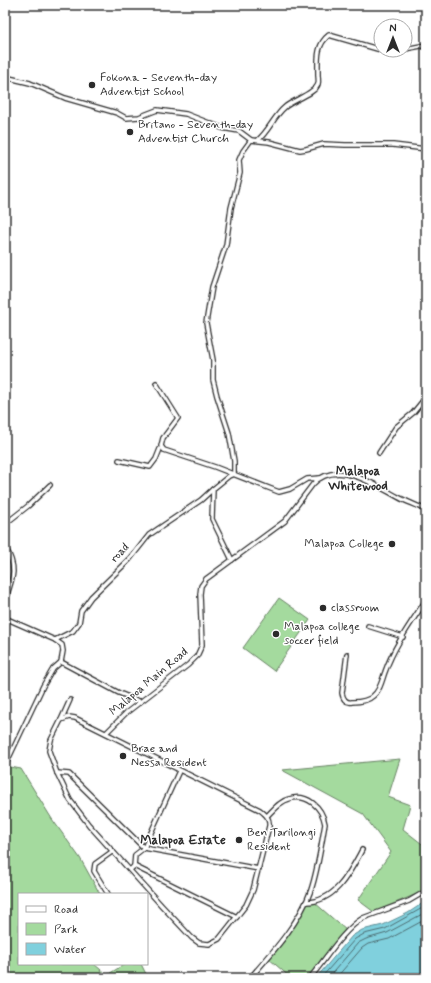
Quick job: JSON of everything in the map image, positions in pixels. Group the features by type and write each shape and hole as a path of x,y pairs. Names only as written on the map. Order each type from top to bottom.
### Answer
{"street":[{"path":"258,140 285,107 298,98 306,96 318,86 318,52 323,40 329,36 373,48"},
{"path":"413,47 426,45"},
{"path":"5,78 30,83 65,98 117,113 126,118 139,117 157,110 186,114 222,128 239,131 251,140 258,140 300,150 306,150 324,144 392,145 426,149"},
{"path":"234,474 234,461 229,433 213,380 213,360 206,322 212,287 226,245 231,208 239,178 239,160 243,151 251,140"},
{"path":"156,383 178,418 163,438 161,443 164,450 234,474 279,492 290,489 306,479 321,478 334,474 360,477 426,510"},
{"path":"380,453 396,427 414,413 426,397"},
{"path":"119,460 150,467 156,459 160,449"},
{"name":"road","path":"55,640 73,631 80,623 81,611 91,597 130,559 149,535 201,500 229,476 234,474"},
{"name":"Malapoa Main Road","path":"106,733 139,702 188,665 197,656 202,645 200,613 201,586 206,579 285,521 313,484 321,478"},
{"path":"5,524 28,506 50,485"},
{"path":"213,489 212,519 232,560"},
{"path":"5,547 13,562 14,569 5,600"},
{"path":"347,654 342,696 348,702 367,702 376,693 391,656 426,600"},
{"path":"5,618 55,640 62,645 63,651 61,662 53,669 43,686 5,766"},
{"path":"368,626 403,636"},
{"path":"61,662 139,702"},
{"path":"61,720 71,717 106,733 179,771 260,810 267,816 269,826 259,869 249,900 219,939 209,944 199,943 192,938 167,912 78,811 68,796 50,756 50,746 61,720 70,700"},
{"path":"130,870 134,866 135,855 144,848 179,771"},
{"path":"56,772 68,774 144,848 259,869"},
{"path":"250,978 284,937 306,902 314,881 324,824 322,814 318,807 313,802 306,799 289,799 279,804 267,816"},
{"path":"306,902 320,900 335,890 348,874 362,850"},
{"path":"107,893 93,867 113,851"},
{"path":"134,866 237,917"},
{"path":"310,978 348,930 357,922 363,918 409,901 426,891"}],"green space":[{"name":"Malapoa college soccer field","path":"279,598 310,620 274,671 243,648"},
{"path":"400,759 388,797 410,805 403,829 426,847 426,887 419,893 374,912 358,900 391,852 363,814 282,770"},
{"path":"5,766 21,769 52,819 80,858 99,893 18,893 18,965 95,965 107,975 123,965 142,965 148,978 5,978"},
{"path":"306,902 314,902 347,931 307,978 291,978 268,958 286,936"}],"water":[{"path":"426,901 426,978 316,978 352,936 362,930 383,925 408,913"}],"place":[{"name":"Fokona - Seventh-day Adventist School","path":"92,85"},
{"name":"Britano - Seventh-day Adventist Church","path":"130,132"},
{"name":"Malapoa College","path":"392,544"},
{"name":"classroom","path":"323,608"},
{"name":"Malapoa college soccer field","path":"276,634"},
{"name":"Brae and Nessa Resident","path":"123,756"},
{"name":"Ben Tarilongi Resident","path":"239,840"}],"district":[{"name":"Malapoa Whitewood","path":"358,478"},
{"name":"Malapoa Estate","path":"183,840"}]}
